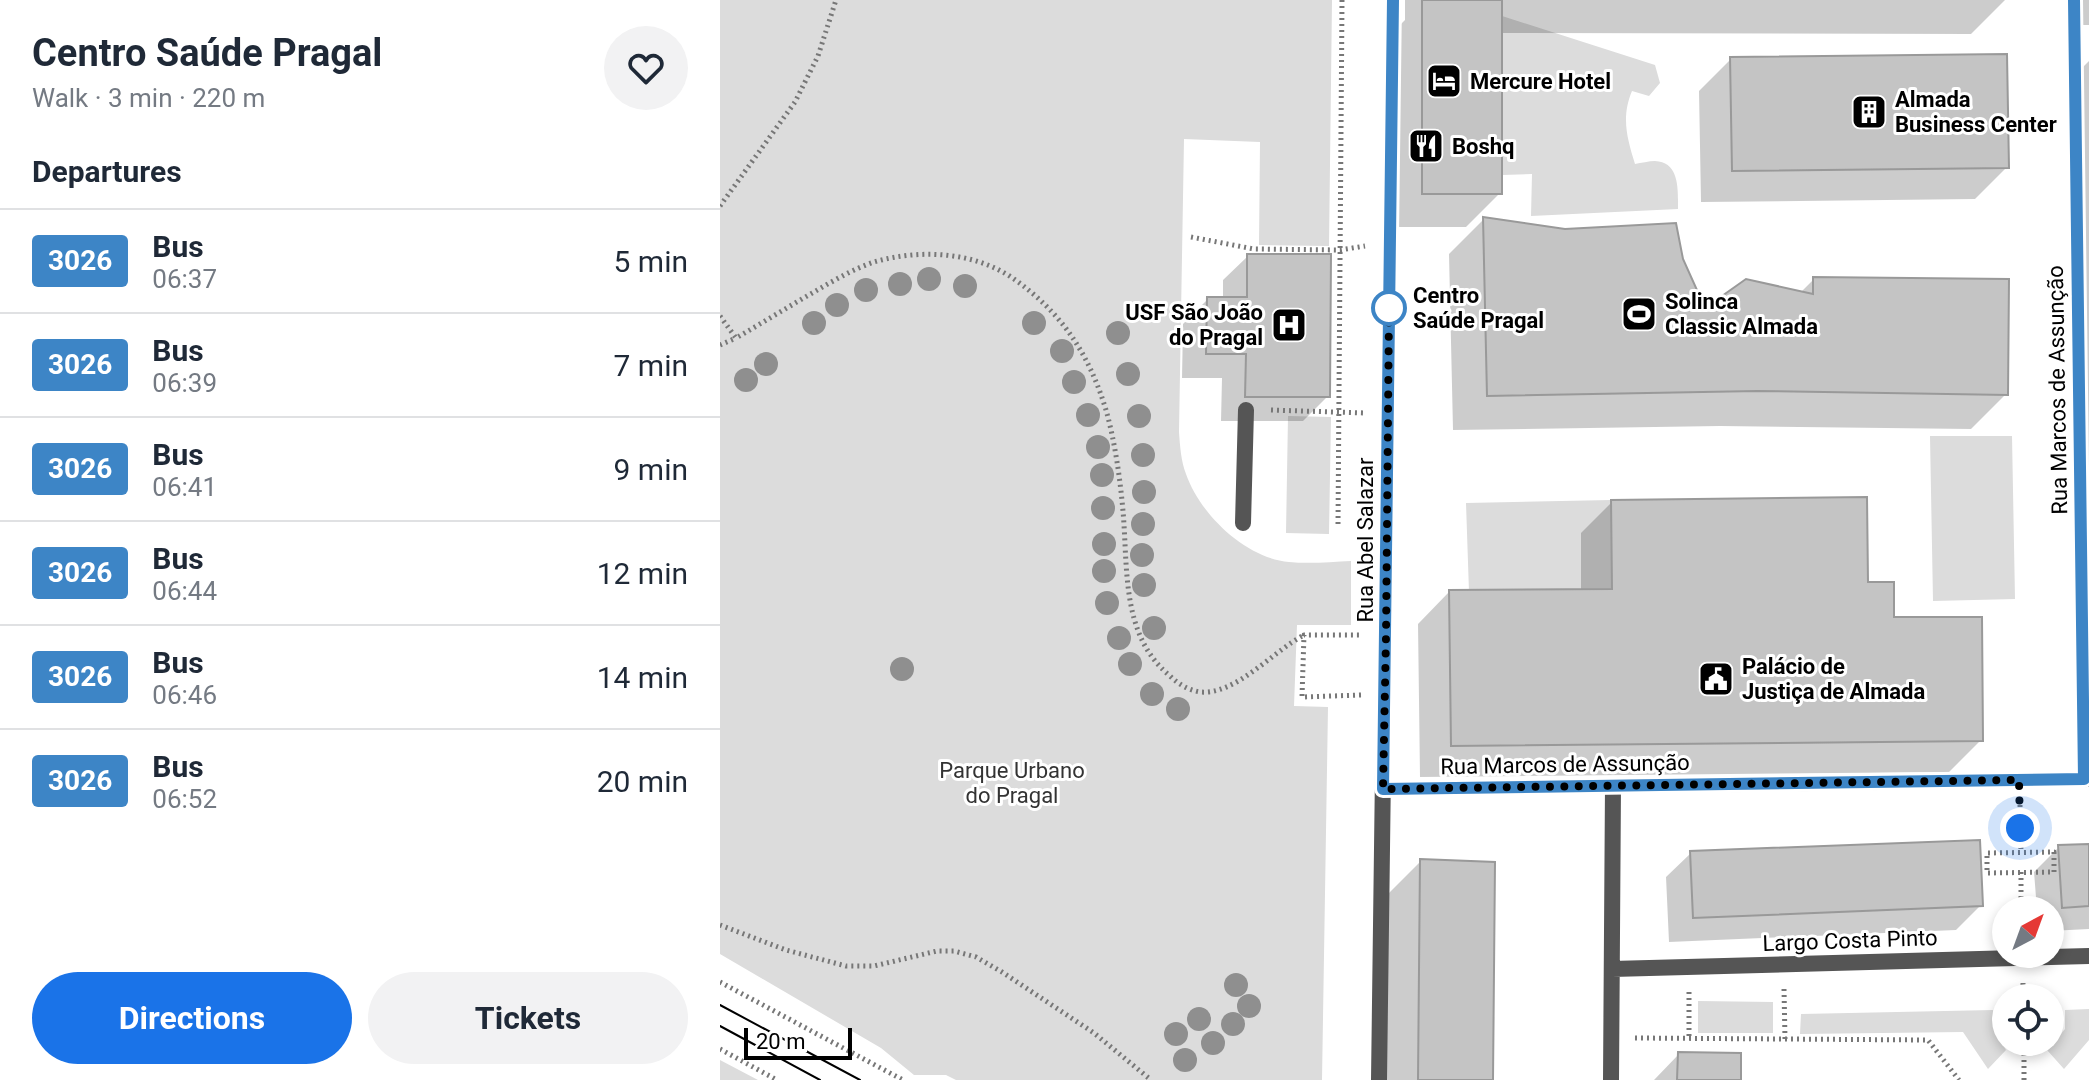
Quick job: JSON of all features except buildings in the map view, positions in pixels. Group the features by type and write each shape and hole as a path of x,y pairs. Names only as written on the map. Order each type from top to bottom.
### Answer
{"street":[{"name":"Rua Abel Salazar","path":"1379,1080 1393,0"},
{"name":"Rua Marcos de Assunção","path":"1383,789 2087,779 2074,0"},
{"path":"1243,523 1246,410"},
{"path":"1611,1080 1613,785"},
{"name":"Largo Costa Pinto","path":"1612,969 2089,956"}],"path":[{"path":"720,206 795,102 818,56 836,0"},
{"path":"1338,524 1342,0"},
{"path":"1191,237 1254,249 1340,250 1390,242"},
{"path":"720,345 871,263 924,254 944,255 988,266 1007,275 1045,303 1063,322 1089,365 1106,410 1116,455 1123,511 1126,577 1133,617 1147,651 1157,664 1190,690 1215,692 1230,687 1304,635 1386,636"},
{"path":"720,316 736,338"},
{"path":"1246,410 1388,413"},
{"path":"1304,635 1302,697 1385,694"},
{"path":"2019,780 2021,853"},
{"path":"2054,852 2054,872 1987,873 1987,853 2021,853 2054,852"},
{"path":"2021,872 2021,896"},
{"path":"720,925 786,950 846,966 874,966 937,951 954,951 976,957 1094,1033 1151,1080"},
{"path":"1783,964 1785,1039"},
{"path":"1689,967 1689,1039"},
{"path":"720,982 903,1080"},
{"path":"1611,1038 1928,1040 1959,1080"},
{"path":"720,1049 777,1080"},
{"path":"2024,1056 2024,1080"}],"green space":[{"name":"Parque Urbano do Pragal","path":"720,0 1332,0 1329,246 1259,245 1260,142 1184,139 1179,432 1183,464 1193,489 1226,532 1273,559 1312,563 1351,561 1351,625 1297,625 1294,706 1328,707 1322,1080 956,1080 946,1075 914,1075 881,1048 720,954"},
{"path":"1502,16 1655,65 1660,83 1649,96 1632,91 1626,119 1628,136 1635,164 1653,161 1669,166 1676,178 1678,209 1531,216 1532,174 1502,175"},
{"path":"1288,416 1331,417 1329,534 1286,533"},
{"path":"1930,436 2012,436 2015,599 1933,601"},
{"path":"1611,500 1612,589 1469,592 1466,503"},
{"path":"1698,1001 1773,1002 1773,1033 1698,1033"},
{"path":"2089,1009 2089,1040 2064,1069 2052,1056 2064,1056 2065,1010"},
{"path":"1992,1010 1992,1056 2000,1056 1988,1069 1963,1032 1800,1034 1801,1014"},
{"path":"720,1060 758,1080 720,1080"}],"tram line":[{"path":"720,1005 860,1080"},
{"path":"720,1026 820,1080"}],"bus line":[{"name":"3026","path":"1393,0 1383,789 2084,779 2074,0"}],"place":[{"name":"Mercure Hotel","path":"1444,81"},
{"name":"Almada Business Center","path":"1869,112"},
{"name":"Boshq","path":"1426,146"},
{"name":"Centro Saúde Pragal","path":"1389,308"},
{"name":"Solinca Classic Almada","path":"1639,314"},
{"name":"USF São João do Pragal","path":"1289,325"},
{"name":"Palácio de Justiça de Almada","path":"1716,679"}],"route":[{"path":"1389,308 1383,789 2019,780 2020,828"}]}
